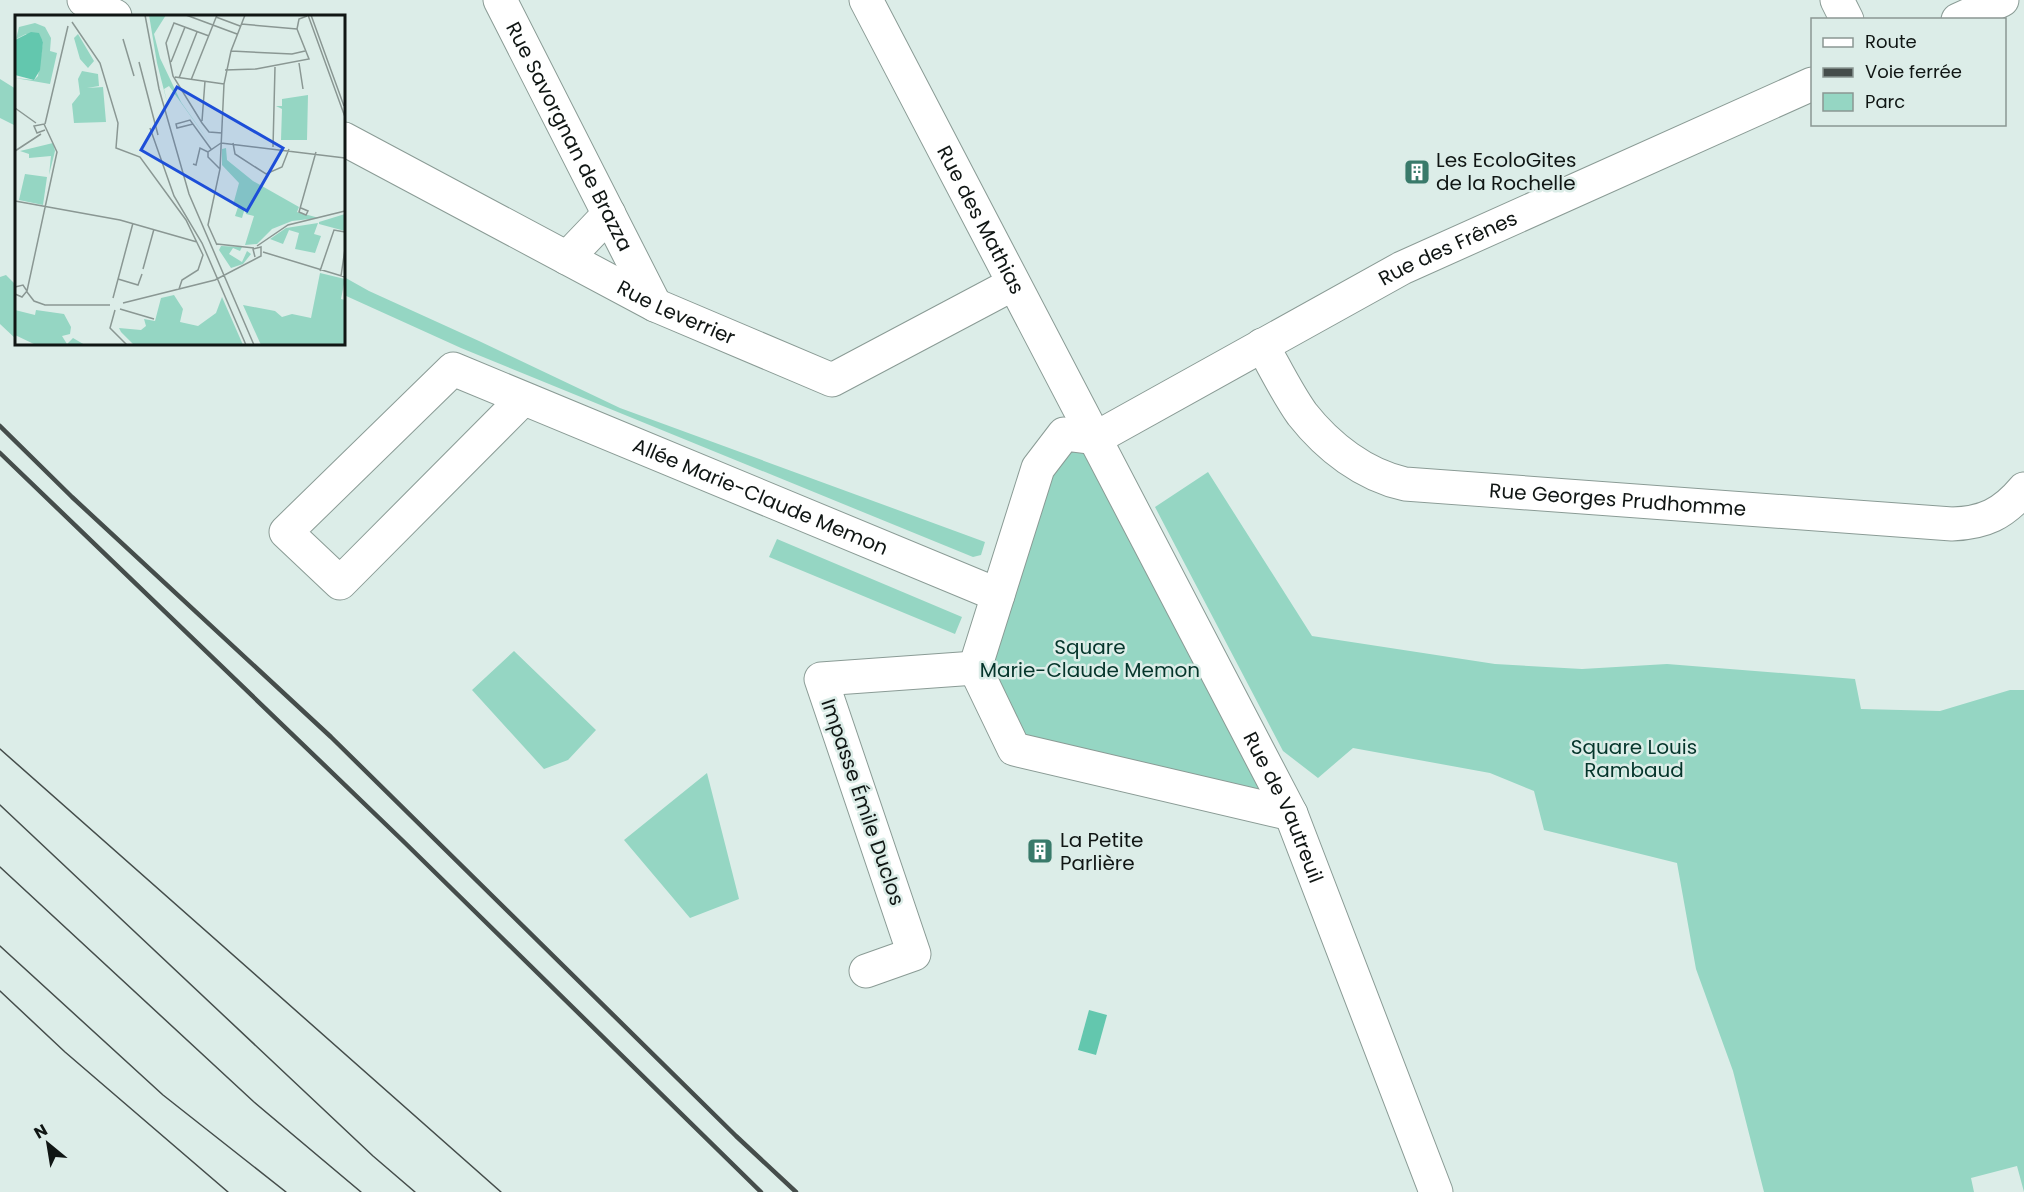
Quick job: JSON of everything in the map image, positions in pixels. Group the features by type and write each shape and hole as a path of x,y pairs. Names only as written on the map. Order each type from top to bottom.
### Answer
{"street":[{"path":"84,0 113,15"},
{"name":"Rue Savorgnan de Brazza","path":"500,0 655,305"},
{"name":"Rue des Mathias","path":"866,0 1013,284 1096,438"},
{"path":"1837,0 1846,18"},
{"path":"1962,18 2002,0"},
{"name":"Rue des Frênes","path":"1096,438 1402,268 1811,84"},
{"name":"Rue Leverrier","path":"345,140 655,305 832,380 1013,284"},
{"path":"567,258 609,214"},
{"name":"Rue Georges Prudhomme","path":"1262,345 1302,414 1333,447 1367,472 1385,480 1405,484 1952,524 1973,523 2009,513 2015,500 2024,489"},
{"name":"Allée Marie-Claude Memon","path":"523,399 340,583 286,532 453,369 998,595"},
{"path":"1096,438 1064,434 1038,468 975,668 1014,749 1284,813"},
{"name":"Rue de Vautreuil","path":"1096,438 1284,813 1436,1192"},
{"name":"Impasse Émile Duclos","path":"866,971 914,954 821,679 975,668"}],"green space":[{"path":"0,79 15,88 15,126 0,118"},
{"path":"6,275 15,284 15,338 0,324 0,277"},
{"path":"345,278 369,291 620,408 985,542 981,555 973,557 461,348 345,295"},
{"name":"Square Marie-Claude Memon","path":"1096,438 1291,814 1014,749 975,668 1038,468"},
{"name":"Square Louis Rambaud","path":"1208,472 1312,636 1495,664 1582,669 1667,664 1855,679 1861,709 1940,711 2010,690 2024,690 2024,1192 2017,1166 1971,1178 1974,1192 1764,1192 1733,1071 1696,969 1677,863 1544,830 1534,791 1490,773 1353,748 1318,778 1283,751 1155,507"},
{"path":"777,539 962,617 955,634 769,557"},
{"path":"514,651 596,730 568,760 544,769 472,690"},
{"path":"707,773 739,899 690,918 624,840"}],"shaded area":[{"path":"1089,1010 1107,1015 1096,1055 1078,1050"}],"tram line":[{"path":"0,749 501,1192"},
{"path":"0,805 373,1156 415,1192"},
{"path":"0,867 254,1102 361,1192"},
{"path":"0,946 163,1095 286,1192"},
{"path":"0,991 65,1052 228,1192"}],"railway":[{"path":"0,426 72,497 331,737 736,1136 796,1192"},
{"path":"0,453 402,840 761,1192"}],"place":[{"name":"Les EcoloGites de la Rochelle","path":"1417,172"},
{"name":"La Petite Parlière","path":"1040,851"}]}
